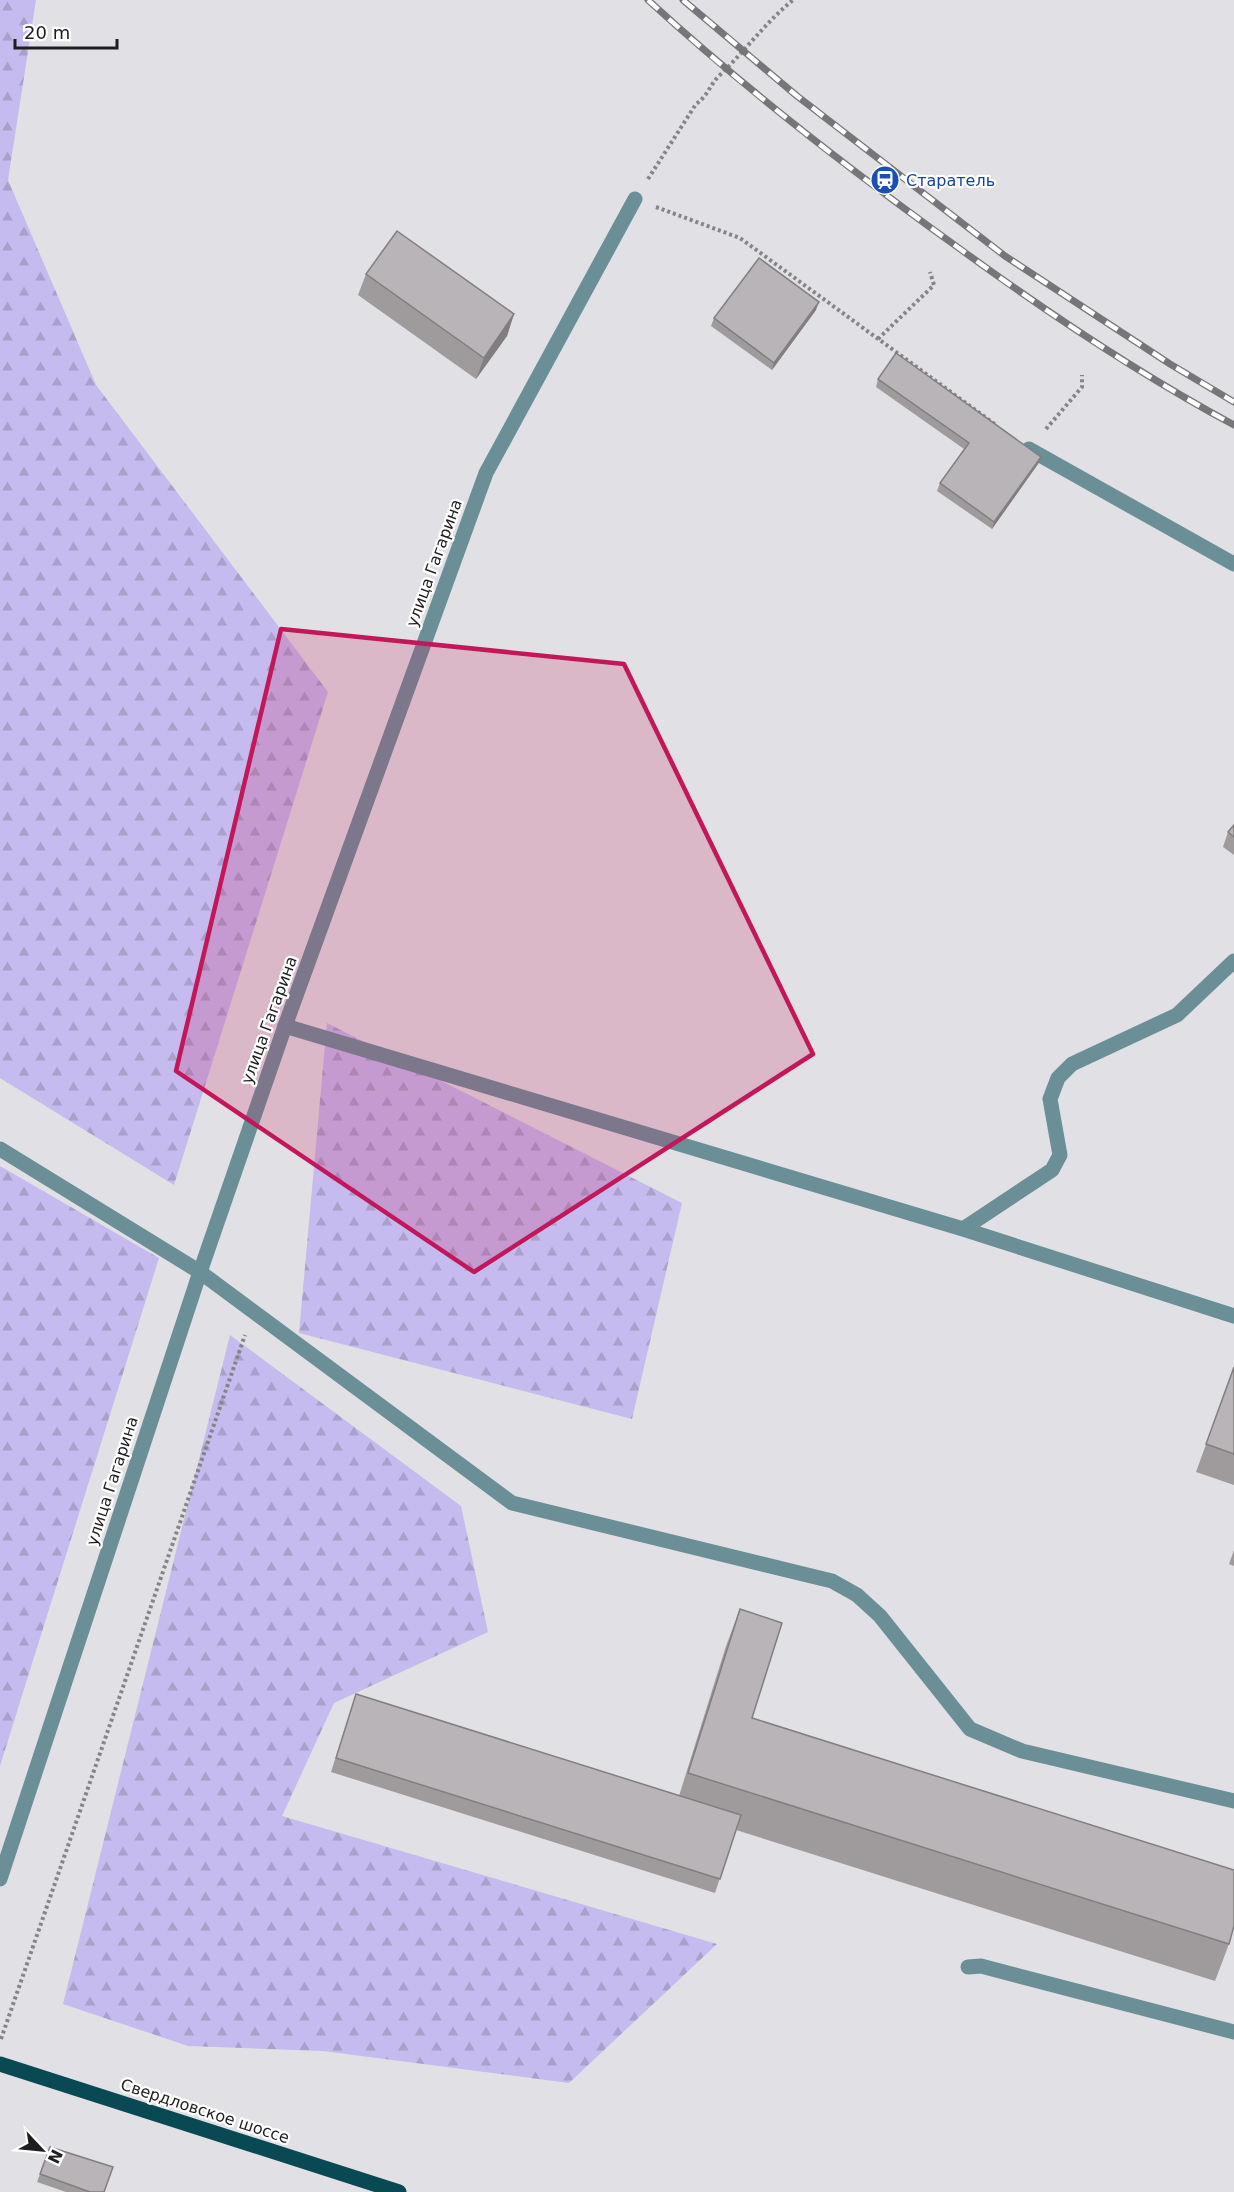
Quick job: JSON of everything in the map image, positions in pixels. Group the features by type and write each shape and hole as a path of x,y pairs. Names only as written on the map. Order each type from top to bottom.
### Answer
{"main road":[{"name":"Свердловское шоссе","path":"0,2064 399,2192"}],"street":[{"name":"улица Гагарина","path":"0,1879 200,1272 285,1026 486,472 635,199"},
{"path":"1029,449 1234,564"},
{"path":"963,1229 1052,1170 1060,1155 1050,1099 1059,1078 1072,1064 1177,1015 1234,961"},
{"path":"285,1026 963,1229 1234,1316"},
{"path":"0,1149 200,1272 512,1503 832,1581 857,1595 880,1616 970,1729 1022,1751 1234,1801"},
{"path":"968,1967 981,1966 1234,2032"}],"path":[{"path":"794,0 778,12 719,75 705,98 696,104 635,199 741,238 1029,449 1082,387 1082,375"},
{"path":"878,339 934,285 930,272"},
{"path":"0,2043 254,1311"}],"highlighted area":[{"path":"281,629 624,664 813,1054 474,1272 176,1071"}],"green space":[{"path":"0,0 36,0 8,180 96,385 328,692 174,1185 0,1078"},
{"path":"327,1023 682,1203 632,1419 299,1333"},
{"path":"0,1166 159,1258 0,1766"},
{"path":"230,1335 461,1506 488,1632 334,1703 282,1816 717,1944 569,2083 323,2051 188,2046 63,2004"}],"building":[{"path":"397,231 514,314 484,358 366,274"},
{"path":"759,258 819,302 774,363 714,318"},
{"path":"896,353 1041,457 994,522 940,483 969,443 878,379"},
{"path":"1234,825 1234,837 1228,832"},
{"path":"1234,1367 1234,1454 1206,1444"},
{"path":"740,1609 782,1623 752,1718 1234,1870 1234,1926 1229,1944 688,1773"},
{"path":"356,1694 741,1815 720,1879 336,1758"},
{"path":"50,2147 113,2167 104,2192 90,2192 40,2174"}],"railway":[{"path":"648,0 798,128 876,188 1023,294 1092,340 1162,384 1234,425"},
{"path":"683,0 797,96 1005,256 1170,364 1234,402"}],"place":[{"name":"Старатель","path":"885,180"}]}
